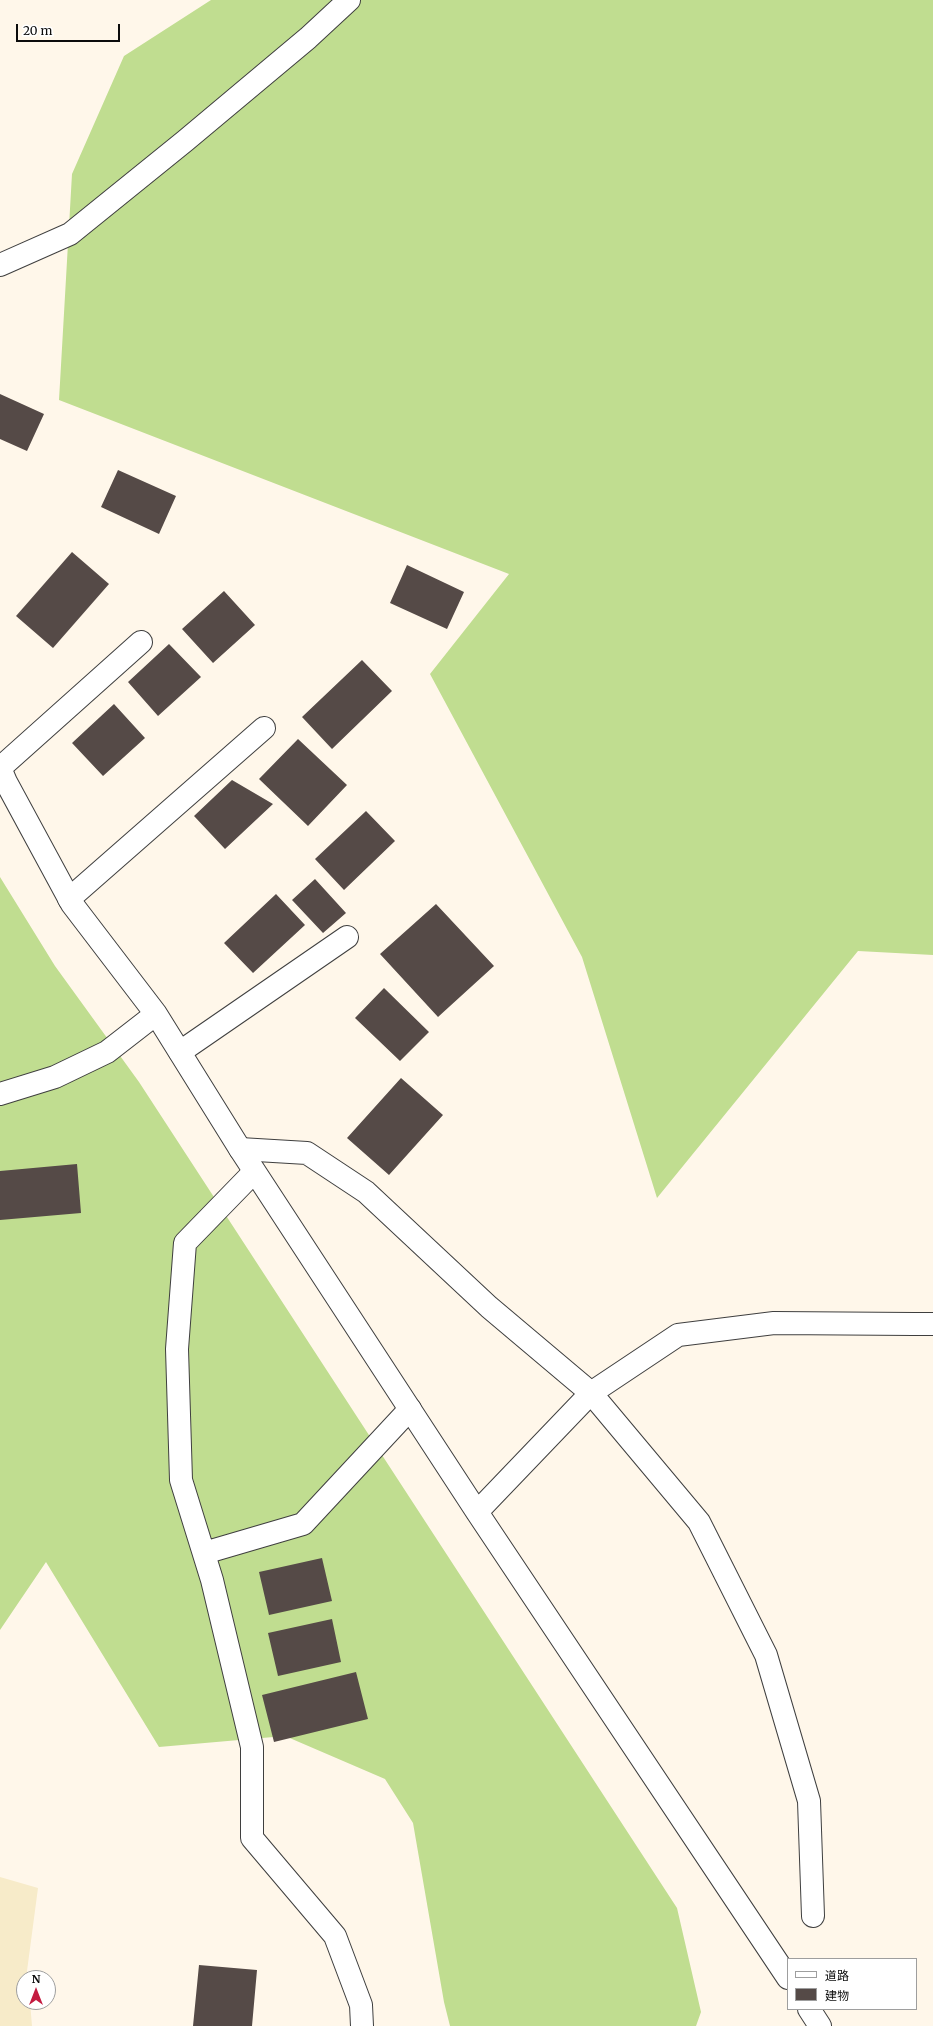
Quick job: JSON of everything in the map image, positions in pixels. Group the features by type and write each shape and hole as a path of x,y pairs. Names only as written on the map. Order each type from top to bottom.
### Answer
{"street":[{"path":"0,265 70,234 192,136 308,38 349,0"},
{"path":"141,642 0,768 6,782 69,899 156,1014 254,1172 477,1512 787,1977"},
{"path":"69,899 264,728"},
{"path":"180,1052 347,937"},
{"path":"0,1094 55,1077 107,1052 156,1014"},
{"path":"240,1149 307,1153 366,1192 489,1307 591,1394 699,1522 766,1655 809,1801 813,1916"},
{"path":"254,1172 185,1243 177,1349 181,1480 204,1553 252,1748 252,1838 335,1936 361,2005 362,2026"},
{"path":"477,1512 591,1394 678,1335 774,1323 924,1324"},
{"path":"204,1553 303,1524 410,1408"},
{"path":"810,2010 820,2026"}],"shaded area":[{"path":"0,1877 38,1888 27,1970 16,1970 16,2010 31,2010 32,2026 0,2026"}],"green space":[{"path":"211,0 933,0 933,955 858,951 657,1198 582,957 430,674 509,574 59,400 72,174 124,56"},
{"path":"0,877 55,966 139,1082 677,1908 701,2012 696,2026 450,2026 444,2002 413,1823 385,1779 285,1736 159,1747 46,1562 0,1630"}],"building":[{"path":"0,394 44,414 27,451 0,439"},
{"path":"118,470 176,496 159,534 101,507"},
{"path":"72,552 109,584 53,648 16,616"},
{"path":"407,565 464,592 447,629 390,603"},
{"path":"224,591 255,625 213,663 182,629"},
{"path":"169,644 201,677 158,716 128,682"},
{"path":"362,660 392,691 332,749 302,717"},
{"path":"114,704 145,738 103,776 72,743"},
{"path":"298,739 347,785 308,826 259,779"},
{"path":"232,780 273,804 225,849 194,816"},
{"path":"366,811 395,841 344,890 315,859"},
{"path":"315,879 346,913 323,933 292,900"},
{"path":"276,894 305,925 253,973 224,943"},
{"path":"436,904 494,966 438,1017 380,954"},
{"path":"384,988 429,1032 400,1061 355,1018"},
{"path":"401,1078 443,1115 389,1175 347,1138"},
{"path":"77,1164 81,1213 0,1220 0,1171"},
{"path":"322,1558 332,1601 269,1615 259,1572"},
{"path":"332,1619 341,1662 278,1676 268,1633"},
{"path":"356,1672 368,1719 274,1742 262,1695"},
{"path":"199,1965 257,1970 252,2026 193,2026"}]}
